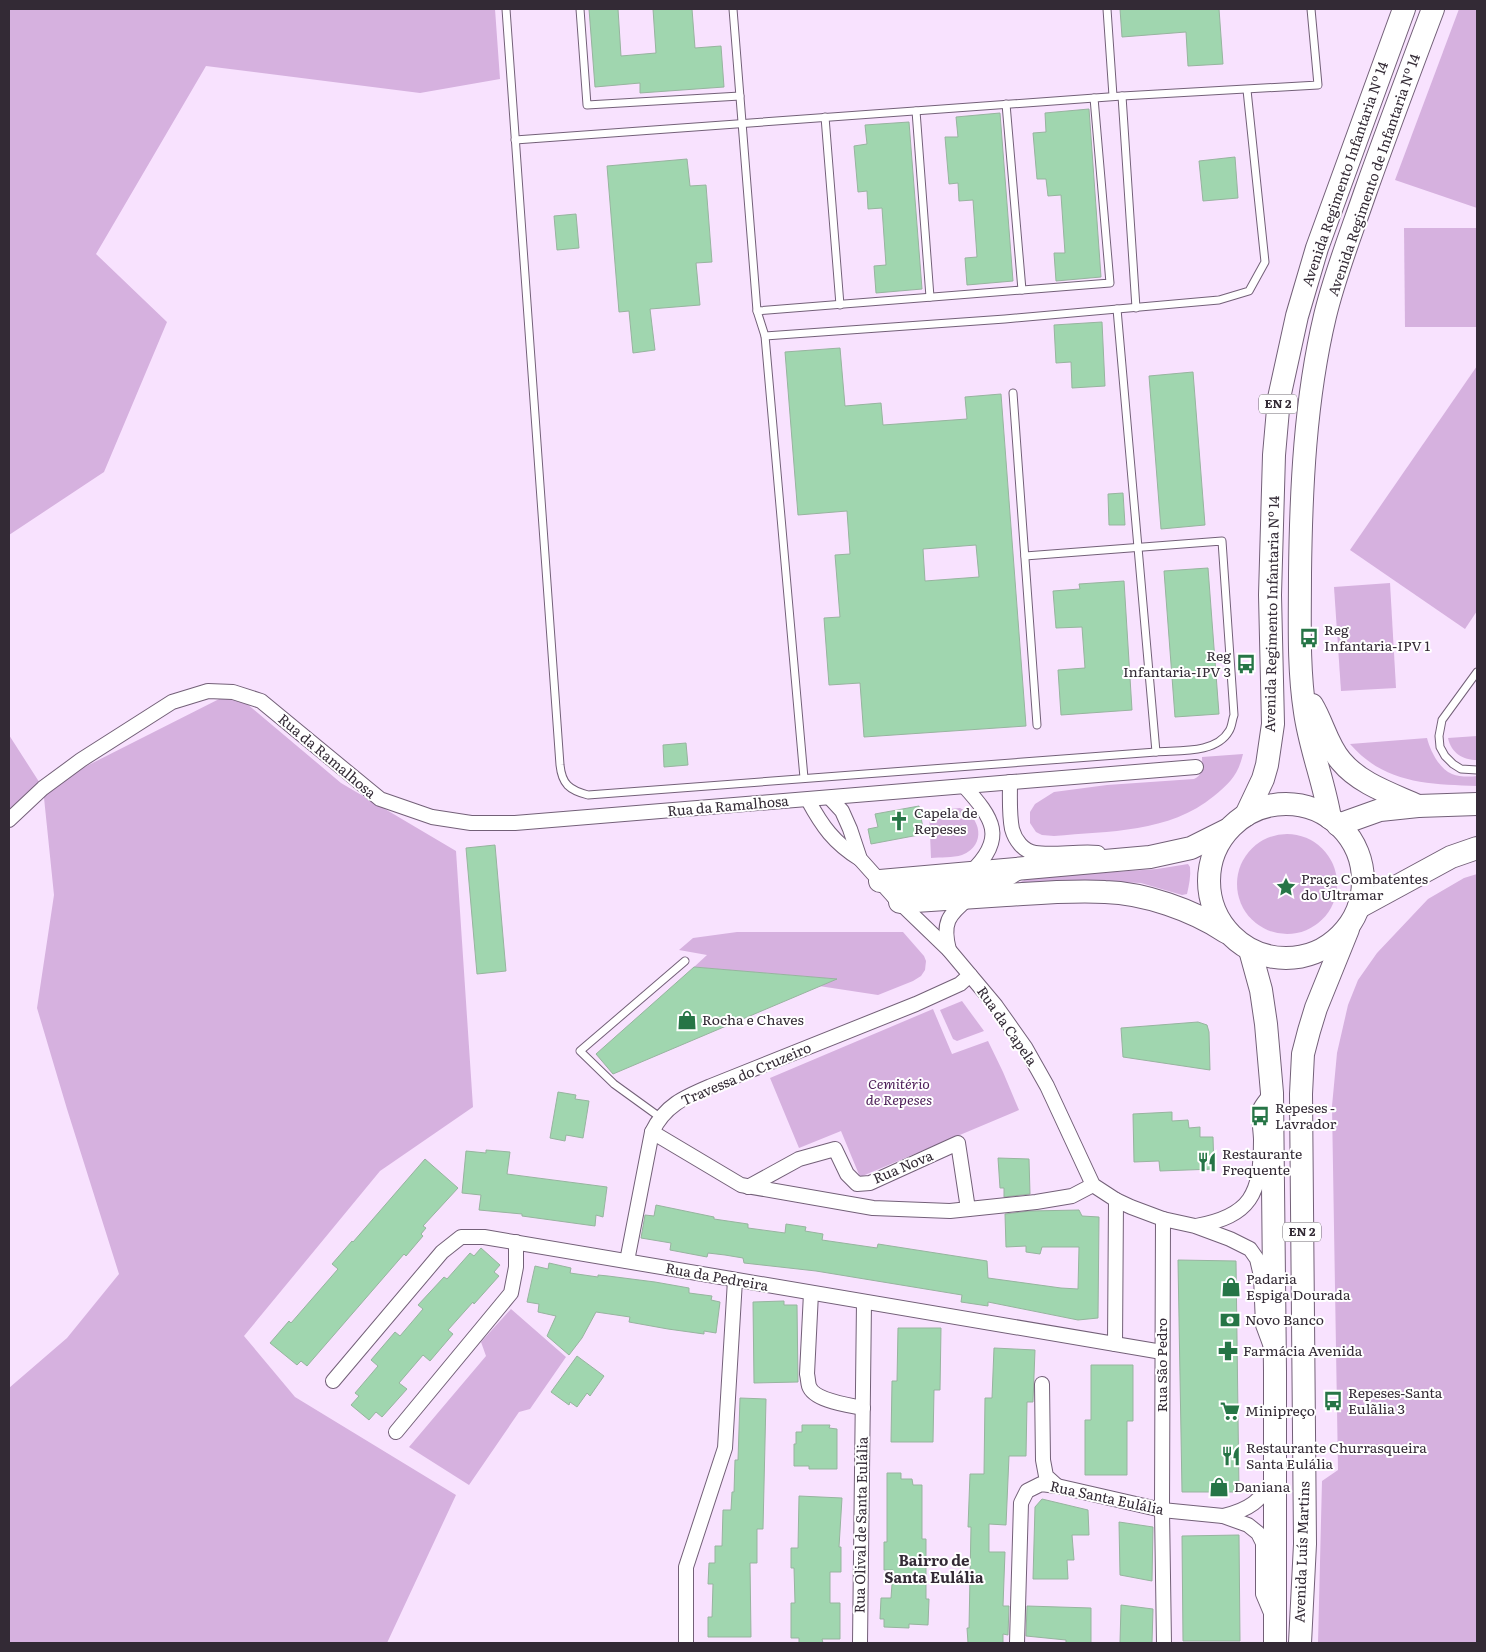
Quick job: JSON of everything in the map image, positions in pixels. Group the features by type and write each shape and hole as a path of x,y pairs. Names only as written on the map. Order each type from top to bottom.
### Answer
{"main road":[{"name":"Avenida Regimento Infantaria Nº 14","path":"1246,816 1263,779 1273,724 1270,595 1274,455 1279,398 1297,316 1317,248 1404,9"},
{"name":"Avenida Regimento de Infantaria Nº 14","path":"1334,821 1312,749 1305,712 1300,652 1301,548 1305,457 1311,393 1325,317 1345,250 1433,9"},
{"path":"1303,692 1314,708 1340,760 1365,781 1418,806"},
{"name":"EN 2","path":"1288,804 1310,808 1334,821 1348,835 1360,858 1364,882 1359,906 1348,929 1327,947 1302,957 1276,958 1250,950 1228,934 1216,915 1209,893 1209,870 1216,848 1228,830 1246,816 1266,806 1288,804"},
{"path":"1334,821 1380,810 1418,806 1477,804"},
{"path":"891,893 971,872 1170,854 1191,848 1228,830"},
{"path":"1359,906 1451,857 1477,848"},
{"path":"891,893 969,898 1062,891 1107,892 1140,897 1170,905 1212,923 1228,934"},
{"name":"Avenida Luís Martins","path":"1300,1643 1305,1544 1301,1094 1303,1054 1316,1008 1348,929"},
{"name":"Avenida Luís Martins","path":"1250,950 1266,1024 1272,1093 1275,1353 1275,1634"}],"street":[{"name":"Rua da Ramalhosa","path":"9,820 43,788 82,760 172,702 208,691 233,692 261,701 380,799 432,817 471,823 515,824 1196,767"},
{"path":"1010,782 1012,828 1016,840 1023,847 1035,853 1087,852 1104,854 1120,860"},
{"path":"964,786 978,802 992,824 993,835 989,850 982,862 971,872"},
{"name":"Rua da Capela","path":"830,798 842,811 860,859 891,893 949,950 996,1006 1025,1047 1047,1086 1093,1186"},
{"path":"808,800 831,836 844,849 860,859"},
{"path":"891,893 904,890 1004,882 1026,868"},
{"path":"949,950 945,927 948,918 954,910 969,898"},
{"name":"Travessa do Cruzeiro","path":"627,1261 652,1132 661,1118 682,1098 916,1004 960,984 970,975"},
{"path":"1194,1226 1217,1222 1230,1216 1246,1204 1257,1185 1261,1160 1260,1109 1272,1093"},
{"path":"652,1132 740,1185 873,1208 968,1209 1072,1196 1093,1186 1116,1200 1163,1219 1194,1226 1230,1238 1250,1249 1257,1259 1261,1276 1263,1325 1275,1353"},
{"name":"Rua Nova","path":"748,1187 799,1159 835,1150 847,1174 857,1184 870,1183 958,1143 968,1209"},
{"path":"1115,1344 1116,1200"},
{"name":"Rua São Pedro","path":"1163,1219 1162,1510 1164,1643"},
{"name":"Rua da Pedreira","path":"333,1381 442,1252 462,1237 484,1236 1162,1352"},
{"path":"396,1432 511,1293 516,1267 516,1242"},
{"path":"686,1643 686,1567 725,1448 735,1280"},
{"path":"811,1293 807,1374 809,1386 813,1392 823,1397 841,1404 863,1408"},
{"name":"Rua Olival de Santa Eulália","path":"860,1643 864,1302"},
{"path":"1042,1384 1043,1460 1046,1476 1057,1486"},
{"path":"1223,1516 1239,1512 1253,1504 1266,1491 1275,1476"},
{"name":"Rua Santa Eulália","path":"1018,1643 1020,1503 1027,1491 1042,1484 1162,1510 1223,1516"},
{"path":"1223,1516 1248,1525 1258,1533 1263,1543 1263,1594 1275,1634"}],"lane":[{"path":"506,9 562,776 566,785 577,792 588,795 1156,752 1204,748 1218,742 1229,731 1234,716 1222,541 1025,556"},
{"path":"580,9 587,105 740,96"},
{"path":"734,9 757,311 765,336 804,778"},
{"path":"1107,9 1113,96"},
{"path":"515,140 1113,96 1318,85 1311,9"},
{"path":"765,336 1136,308 1219,300 1249,291 1264,262 1247,90"},
{"path":"1122,96 1136,308"},
{"path":"757,311 1110,283 1094,98"},
{"path":"1006,104 1022,290"},
{"path":"916,111 930,298"},
{"path":"825,117 840,305"},
{"path":"1117,309 1156,752"},
{"path":"1013,393 1037,724"},
{"path":"1477,672 1442,720 1439,736 1440,747 1453,764 1461,769 1477,770"},
{"path":"661,1118 614,1084 580,1051 685,961"}],"green space":[{"path":"9,9 495,9 500,79 420,93 206,66 96,254 167,322 104,472 9,535"},
{"path":"1459,9 1477,10 1477,208 1395,180"},
{"path":"1404,228 1477,228 1477,327 1405,327"},
{"path":"1477,366 1477,611 1465,629 1350,550"},
{"path":"1390,583 1396,688 1341,691 1334,587"},
{"path":"233,692 341,783 456,851 473,1107 380,1171 244,1336 295,1397 456,1495 387,1643 9,1643 9,1388 67,1338 119,1274 37,1008 54,895 43,788"},
{"path":"9,735 43,788 9,823"},
{"path":"1477,736 1477,760 1467,759 1458,755 1452,748 1448,738"},
{"path":"1427,738 1439,764 1447,772 1458,776 1477,776 1477,786 1441,784 1408,779 1378,767 1363,757 1350,744"},
{"path":"1243,754 1239,768 1225,787 1196,808 1158,824 1117,831 1054,836 1042,835 1036,832 1030,823 1030,812 1035,804 1054,792 1107,785 1194,779 1201,773 1202,757"},
{"path":"960,808 973,818 976,824 978,838 975,845 962,855 931,858 929,811"},
{"path":"1287,834 1306,838 1323,848 1333,865 1337,884 1333,903 1323,920 1306,930 1287,934 1268,930 1251,920 1241,903 1237,884 1241,865 1251,848 1268,838"},
{"path":"1188,864 1190,867 1190,877 1187,894 1182,895 1141,883 1089,881 1017,884 1028,878 1157,869"},
{"path":"1477,874 1477,1643 1318,1643 1322,1481 1338,1470 1332,1106 1337,1053 1348,1005 1358,980 1377,953 1428,899 1464,878"},
{"path":"737,932 903,932 924,956 926,961 925,970 921,976 913,981 878,995 819,986 835,979 694,967 707,955 679,950 693,938"},
{"path":"962,1001 984,1031 957,1041 953,1039 940,1010"},
{"name":"Cemitério de Repeses","path":"933,1009 952,1054 988,1041 1019,1110 860,1177 841,1131 799,1148 770,1078"},
{"path":"511,1309 566,1357 530,1409 519,1412 469,1485 409,1447 486,1356 481,1342"}],"building":[{"path":"589,9 618,9 621,56 656,53 653,9 692,9 695,48 721,46 724,87 640,93 640,83 595,87"},
{"path":"1120,9 1219,9 1223,64 1188,66 1186,32 1122,37"},
{"path":"1089,109 1101,277 1056,281 1054,253 1065,253 1061,195 1048,196 1046,179 1037,179 1033,133 1046,132 1045,113"},
{"path":"1000,113 1013,281 967,285 965,258 977,257 973,200 959,201 958,183 949,184 945,137 958,137 956,117"},
{"path":"909,122 922,289 876,293 874,266 886,265 882,208 868,209 867,191 858,192 854,146 867,144 865,125"},
{"path":"1235,157 1238,198 1203,201 1199,161"},
{"path":"687,159 690,186 706,185 712,262 696,263 700,305 650,309 655,350 633,353 629,311 619,312 607,166"},
{"path":"576,214 579,248 557,250 554,216"},
{"path":"1102,322 1105,386 1072,388 1071,362 1056,363 1054,325"},
{"path":"840,348 845,406 881,403 883,425 967,419 965,397 1001,394 1026,726 864,737 860,683 829,685 824,618 840,617 835,555 850,554 847,511 798,515 785,352","holes":["976,545 979,577 925,581 923,549"]},
{"path":"1193,372 1205,525 1161,529 1149,376"},
{"path":"1123,493 1125,525 1109,525 1108,494"},
{"path":"1208,568 1219,714 1175,717 1164,571"},
{"path":"1124,581 1132,710 1061,715 1058,670 1085,668 1082,627 1056,628 1053,591 1080,589 1079,584"},
{"path":"686,743 688,765 664,767 663,745"},
{"name":"Capela de Repeses","path":"919,806 924,834 871,844 868,829 878,827 875,814"},
{"path":"495,845 506,971 477,974 466,848"},
{"name":"Rocha e Chaves","path":"694,967 837,979 613,1074 596,1054"},
{"path":"1198,1022 1207,1025 1209,1032 1210,1070 1123,1057 1121,1028"},
{"path":"558,1092 576,1095 575,1099 589,1101 583,1138 566,1135 565,1141 550,1138"},
{"path":"1172,1112 1172,1121 1188,1120 1189,1128 1200,1127 1200,1137 1213,1137 1214,1169 1160,1171 1159,1161 1134,1162 1133,1114"},
{"path":"486,1150 510,1152 507,1174 607,1187 603,1217 596,1215 595,1226 522,1216 522,1214 479,1210 481,1195 462,1193 466,1151 486,1153"},
{"path":"998,1158 1029,1159 1030,1194 1004,1197 1004,1188 1000,1188"},
{"path":"425,1159 458,1188 423,1226 426,1228 421,1234 423,1236 406,1256 404,1254 307,1366 301,1361 297,1365 270,1343 289,1321 291,1323 338,1269 332,1264"},
{"path":"656,1205 714,1217 714,1219 748,1224 748,1228 785,1233 786,1224 806,1227 805,1231 823,1234 822,1240 877,1248 878,1244 987,1261 988,1278 1078,1289 1079,1247 1042,1247 1040,1254 1026,1252 1026,1246 1006,1247 1005,1214 1030,1211 1079,1210 1082,1216 1099,1217 1098,1318 1078,1320 988,1302 988,1306 961,1302 962,1295 816,1271 744,1263 743,1258 725,1255 708,1253 707,1257 670,1250 671,1243 641,1238 645,1215 654,1216"},
{"path":"481,1248 500,1265 494,1272 499,1276 448,1330 453,1334 430,1361 423,1355 399,1383 407,1389 382,1417 376,1412 369,1420 351,1405 359,1396 355,1393 378,1366 371,1360 395,1332 400,1336 423,1309 418,1305 444,1277 447,1279 470,1253 474,1256"},
{"path":"1178,1260 1236,1261 1239,1492 1182,1492"},
{"path":"549,1263 571,1268 570,1273 655,1282 689,1288 689,1293 712,1296 711,1300 720,1302 716,1333 704,1331 704,1334 668,1329 629,1322 630,1317 596,1312 582,1338 569,1355 547,1336 556,1316 538,1312 539,1304 527,1302 535,1266 548,1269"},
{"path":"784,1301 784,1305 797,1305 798,1382 754,1383 753,1302"},
{"path":"898,1328 941,1328 940,1390 934,1390 933,1442 891,1442 892,1381 897,1381"},
{"path":"994,1348 1035,1350 1033,1402 1027,1402 1026,1456 1009,1456 1006,1525 989,1524 989,1552 1005,1552 1003,1606 1009,1606 1008,1635 1003,1634 1003,1643 968,1643 971,1527 968,1527 970,1474 984,1474 985,1398 992,1398"},
{"path":"577,1356 604,1376 590,1396 587,1393 577,1407 570,1402 569,1405 551,1392"},
{"path":"1091,1365 1133,1365 1133,1421 1127,1421 1127,1475 1085,1475 1085,1420 1091,1420"},
{"path":"740,1398 766,1399 763,1529 757,1529 757,1563 750,1563 751,1637 708,1637 708,1617 712,1617 713,1584 708,1584 709,1563 715,1563 715,1546 722,1546 723,1510 731,1510 732,1492 734,1492 735,1460 738,1460"},
{"path":"802,1425 830,1425 829,1428 837,1429 837,1469 809,1469 809,1466 794,1466 796,1432 802,1432"},
{"path":"887,1473 901,1473 901,1479 912,1479 913,1485 922,1485 922,1539 926,1539 926,1599 929,1599 928,1625 909,1624 909,1628 884,1627 884,1619 880,1619 881,1598 891,1598 893,1570 884,1570 884,1542 887,1542"},
{"path":"799,1496 842,1498 839,1547 841,1547 841,1572 830,1572 830,1603 840,1603 840,1639 822,1639 823,1643 799,1643 799,1638 791,1638 791,1603 795,1603 794,1568 791,1568 791,1548 798,1548"},
{"path":"1042,1499 1088,1510 1089,1535 1072,1535 1074,1560 1067,1560 1068,1579 1033,1579 1035,1507"},
{"path":"1119,1522 1153,1527 1152,1581 1120,1575"},
{"path":"1239,1535 1240,1641 1183,1641 1182,1536"},
{"path":"1121,1605 1153,1609 1152,1643 1120,1643"},
{"path":"1027,1606 1091,1608 1091,1643 1066,1643 1066,1640 1026,1636"}],"place":[{"name":"Reg Infantaria-IPV 1","path":"1309,638"},
{"name":"Reg Infantaria-IPV 3","path":"1246,664"},
{"name":"Capela de Repeses","path":"899,821"},
{"name":"Praça Combatentes do Ultramar","path":"1286,887"},
{"name":"Rocha e Chaves","path":"687,1020"},
{"name":"Repeses - Lavrador","path":"1260,1116"},
{"name":"Restaurante Frequente","path":"1207,1162"},
{"name":"Padaria Espiga Dourada","path":"1231,1287"},
{"name":"Novo Banco","path":"1230,1320"},
{"name":"Farmácia Avenida","path":"1228,1351"},
{"name":"Repeses-Santa Eulãlia 3","path":"1333,1401"},
{"name":"Minipreço","path":"1230,1411"},
{"name":"Restaurante Churrasqueira Santa Eulália","path":"1231,1456"},
{"name":"Daniana","path":"1219,1487"}],"district":[{"name":"Bairro de Santa Eulália","path":"934,1570"}]}
